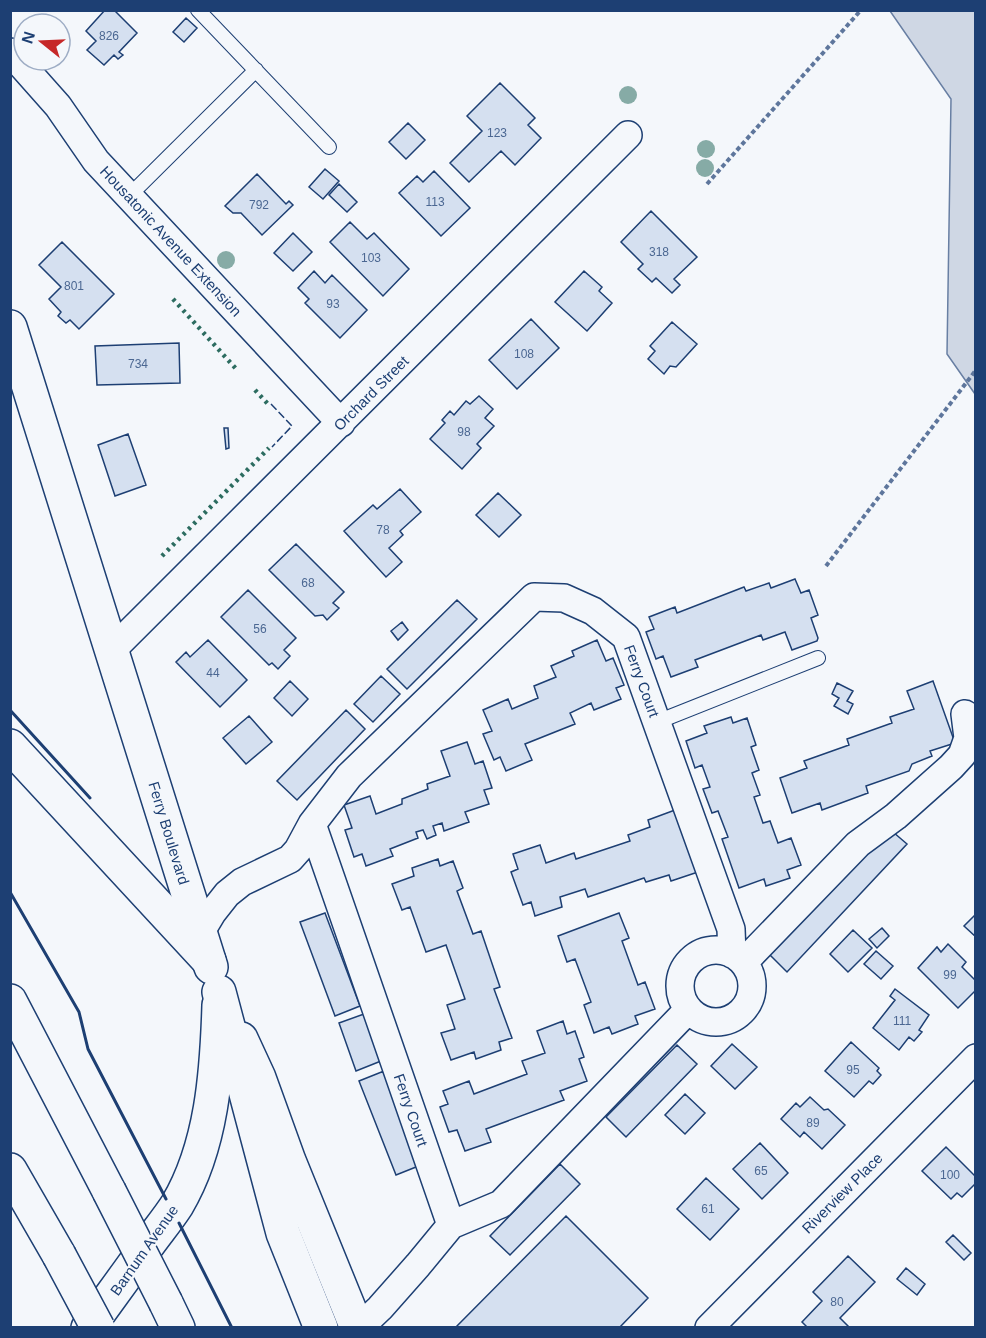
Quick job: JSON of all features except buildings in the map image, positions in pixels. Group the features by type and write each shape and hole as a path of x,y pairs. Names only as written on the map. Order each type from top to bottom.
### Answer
{"main road":[{"name":"Ferry Boulevard","path":"10,327 209,962 259,1078 289,1161 358,1328"},
{"path":"10,746 209,962 283,1233 321,1328"},
{"name":"Barnum Avenue","path":"88,1328 177,1204 199,1155 214,1083 217,1056 209,962"},
{"path":"10,1001 172,1315"},
{"path":"10,1170 98,1328"}],"street":[{"name":"Housatonic Avenue Extension","path":"10,52 58,106 96,161 340,423"},
{"name":"Orchard Street","path":"112,650 628,135"},
{"name":"Ferry Court","path":"209,962 212,913 227,894 242,882 290,859 298,850 312,824 350,776 534,597 564,598 593,611 627,637 731,929 738,958 750,972 751,995 740,1014 719,1023 697,1018 688,1010"},
{"path":"358,1328 380,1308 451,1225 501,1204 688,1010 682,1000 679,987 681,975 687,964 696,956 708,951 720,950 738,958 858,844 896,816 951,766 962,754 969,738 965,714"},
{"name":"Ferry Court","path":"312,824 451,1225"},
{"name":"Riverview Place","path":"709,1328 975,1058"}],"lane":[{"path":"198,10 329,147"},
{"path":"129,196 256,70"},
{"path":"657,722 818,658"}],"path":[{"path":"707,184 861,10"},
{"path":"826,566 975,370"}],"shaded area":[{"path":"890,11 975,11 975,394 947,354 951,99"}],"hedge":[{"path":"173,299 238,371"},
{"path":"255,390 268,404"},
{"path":"162,556 269,448"}],"fence":[{"path":"271,404 292,426 272,447"}],"wall":[{"path":"10,710 90,798"},
{"path":"10,892 79,1012 88,1049 166,1199"},
{"path":"179,1223 232,1328"}]}
